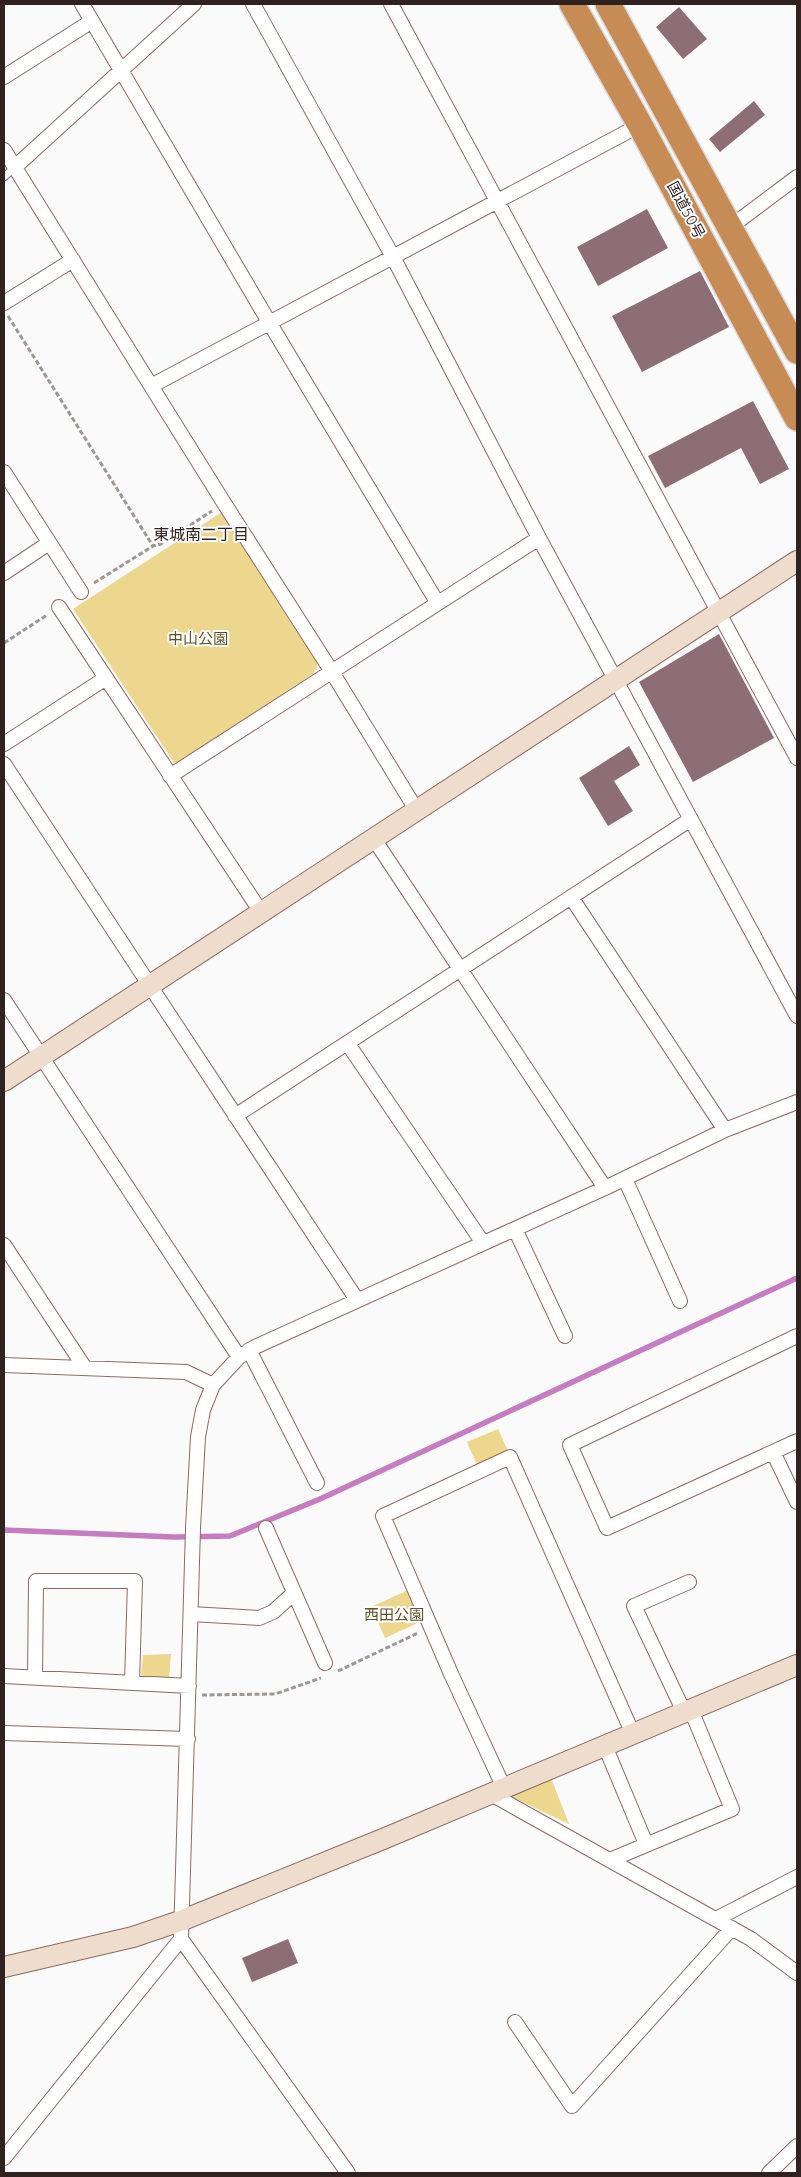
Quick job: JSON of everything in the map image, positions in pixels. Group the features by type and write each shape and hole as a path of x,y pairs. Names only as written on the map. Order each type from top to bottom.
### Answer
{"highway":[{"name":"国道50号","path":"572,4 640,125 797,418"},
{"name":"国道50号","path":"608,4 797,351"}],"street":[{"path":"82,4 269,322 437,602"},
{"path":"15,167 194,4"},
{"path":"253,4 393,257 539,538 617,679 797,1016"},
{"path":"391,4 797,758"},
{"path":"4,77 92,21"},
{"path":"152,386 640,125"},
{"path":"4,150 224,503 332,672 417,811"},
{"path":"730,228 797,177"},
{"path":"4,303 73,260"},
{"path":"4,472 81,592"},
{"path":"170,776 437,602 539,538"},
{"path":"4,572 49,543"},
{"path":"4,1081 719,614 797,561"},
{"path":"59,608 261,912"},
{"path":"4,744 106,678"},
{"path":"4,764 148,986 357,1300"},
{"path":"234,1116 348,1044 691,819"},
{"path":"374,839 605,1188"},
{"path":"571,897 725,1130"},
{"path":"4,1000 244,1353 317,1483"},
{"path":"348,1044 482,1243"},
{"path":"348,2173 182,1929 193,1528 198,1437 202,1410 213,1385 244,1353 625,1179 725,1130 797,1102"},
{"path":"625,1179 680,1301"},
{"path":"515,1228 565,1336"},
{"path":"4,1245 85,1368"},
{"path":"797,1336 570,1444 607,1528 797,1441"},
{"path":"4,1366 186,1372 213,1385"},
{"path":"773,1452 797,1502"},
{"path":"633,1734 510,1457 383,1516 452,1676 498,1791 610,1860 751,1939 797,1973"},
{"path":"266,1528 325,1663"},
{"path":"35,1678 36,1581 135,1582 132,1683"},
{"path":"610,1860 732,1809 687,1711 634,1606 689,1582"},
{"path":"191,1614 259,1618 273,1612 294,1593"},
{"path":"4,1967 133,1937 182,1929 498,1791 797,1665"},
{"path":"4,1676 189,1686"},
{"path":"4,1733 188,1739"},
{"path":"605,1746 646,1844"},
{"path":"716,1919 797,1877"},
{"path":"515,2022 572,2106 732,1928"},
{"path":"4,2158 182,1929"},
{"path":"769,2173 797,2146"}],"lane":[{"path":"4,177 15,167"}],"path":[{"path":"4,310 153,546 161,544 224,503"}],"green space":[{"name":"中山公園","path":"222,512 318,663 314,673 175,764 73,609"},
{"path":"498,1429 508,1451 477,1465 467,1442"},
{"name":"西田公園","path":"408,1590 422,1621 385,1638 371,1607"},
{"path":"171,1654 169,1679 141,1677 143,1655"},
{"path":"551,1778 569,1824 508,1795"}],"building":[{"path":"679,7 707,39 683,59 656,27"},
{"path":"754,101 765,115 720,152 709,139"},
{"path":"647,209 668,248 598,286 577,247"},
{"path":"700,271 729,327 642,372 612,316"},
{"path":"753,401 789,469 760,484 741,448 665,488 648,456"},
{"path":"719,634 774,738 693,782 639,682"},
{"path":"629,746 640,765 614,781 633,811 608,826 579,778"},
{"path":"288,1939 298,1963 252,1982 242,1958"}],"waterway":[{"path":"4,1530 174,1537 230,1536 320,1499 797,1278"}],"district":[{"name":"東城南二丁目","path":"201,534"}]}
